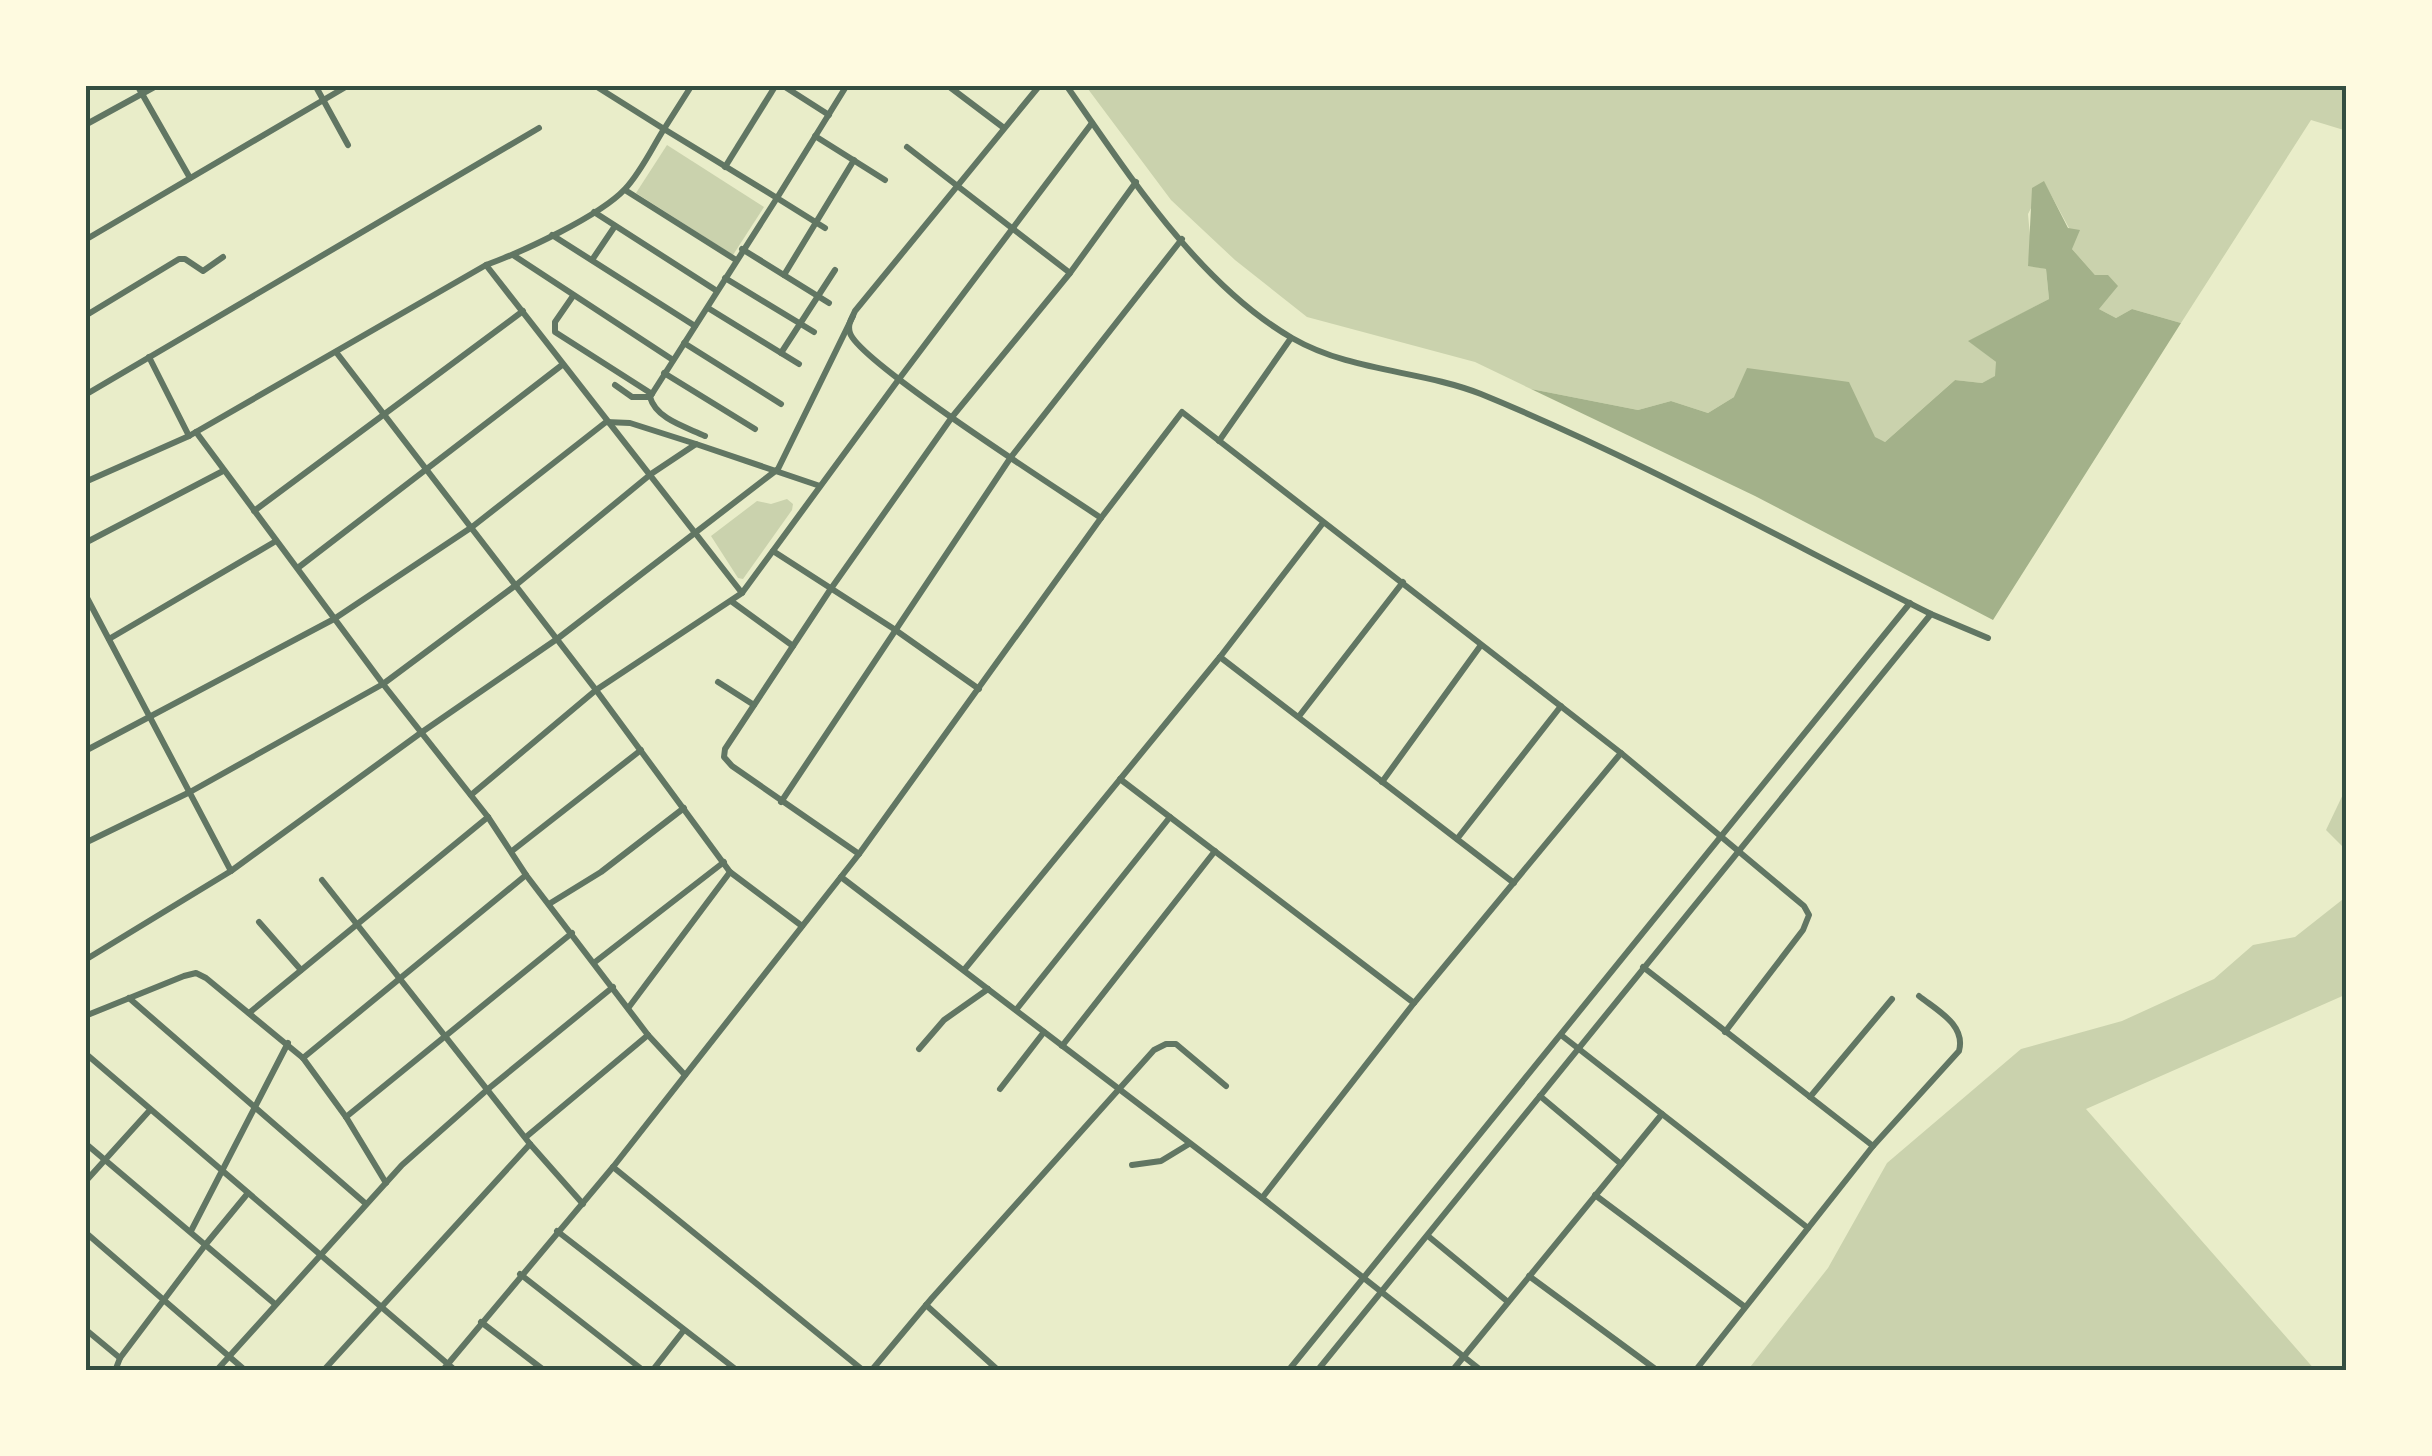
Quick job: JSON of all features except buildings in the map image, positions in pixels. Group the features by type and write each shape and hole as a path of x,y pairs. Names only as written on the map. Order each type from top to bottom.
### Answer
{"street":[{"path":"137,85 190,178"},
{"path":"85,125 158,85"},
{"path":"314,85 348,145"},
{"path":"85,240 349,85"},
{"path":"594,85 825,228"},
{"path":"607,94 613,85"},
{"path":"85,482 192,434 486,265 594,212 625,190 692,85"},
{"path":"725,167 779,85 828,115"},
{"path":"651,395 848,85"},
{"path":"947,85 1004,128"},
{"path":"85,960 231,872 557,639 778,470 852,316 1040,85"},
{"path":"1066,85 1136,182 1207,269 1239,300 1291,338 1352,363 1476,392 1585,439 1910,604 1988,638"},
{"path":"471,795 596,690 742,594 898,379 1092,123"},
{"path":"85,395 539,128"},
{"path":"816,136 885,180"},
{"path":"906,147 1070,272"},
{"path":"784,275 854,160"},
{"path":"859,854 724,758 730,742 830,590 952,417 1070,272 1136,182"},
{"path":"625,190 736,260"},
{"path":"594,212 717,291"},
{"path":"592,260 615,226"},
{"path":"551,234 696,326"},
{"path":"782,802 1010,457 1182,239"},
{"path":"742,248 829,303"},
{"path":"513,254 673,360"},
{"path":"85,316 179,259 202,271 223,257"},
{"path":"486,265 742,594"},
{"path":"781,353 834,270"},
{"path":"725,278 814,332"},
{"path":"572,296 555,322 555,332 651,395 656,410 705,436"},
{"path":"708,308 798,364"},
{"path":"254,511 523,311"},
{"path":"852,316 849,324 856,343 898,379 1102,518"},
{"path":"1219,441 1291,338"},
{"path":"684,343 781,404"},
{"path":"336,352 596,690 730,872 802,926"},
{"path":"150,357 192,434 299,567 334,620 488,817 526,875 684,1076"},
{"path":"299,567 562,365"},
{"path":"664,374 755,429"},
{"path":"615,385 632,396 651,395"},
{"path":"445,1368 520,1274 584,1204 841,878 1182,412 1621,752 1804,906 1809,914 1803,930 1725,1032"},
{"path":"85,751 334,620 472,528 606,422 630,423 820,486"},
{"path":"85,842 190,792 383,684 516,585 651,474 696,444"},
{"path":"85,542 224,471"},
{"path":"964,970 1324,522"},
{"path":"109,639 276,541"},
{"path":"773,551 980,690"},
{"path":"1300,716 1403,582"},
{"path":"85,594 231,872"},
{"path":"731,601 793,646"},
{"path":"1288,1371 1910,604"},
{"path":"1316,1371 1931,614"},
{"path":"1382,782 1481,645"},
{"path":"1220,656 1514,883"},
{"path":"718,682 754,705"},
{"path":"1456,839 1561,706"},
{"path":"512,851 640,750"},
{"path":"1262,1198 1414,1003 1621,752"},
{"path":"1120,778 1414,1003"},
{"path":"549,904 601,872 684,808"},
{"path":"248,1013 488,817"},
{"path":"1016,1010 1170,817"},
{"path":"1062,1046 1215,852"},
{"path":"595,962 724,862"},
{"path":"629,1008 730,872"},
{"path":"303,1058 526,875"},
{"path":"841,878 1262,1198 1482,1371"},
{"path":"322,880 528,1140 584,1204"},
{"path":"259,922 301,970"},
{"path":"346,1117 572,933"},
{"path":"1643,966 1873,1146"},
{"path":"85,1016 196,974 303,1058 346,1117 386,1183"},
{"path":"216,1371 365,1203 488,1089 612,988"},
{"path":"919,1049 944,1020 988,988"},
{"path":"1695,1371 1873,1146 1959,1052 1962,1040 1958,1028 1919,996"},
{"path":"129,998 365,1203"},
{"path":"1810,1097 1892,1000"},
{"path":"1000,1089 1044,1032"},
{"path":"323,1371 528,1140 648,1035"},
{"path":"1561,1035 1808,1228"},
{"path":"191,1231 288,1043"},
{"path":"613,1167 867,1371 1154,1050 1176,1044 1226,1086"},
{"path":"85,1053 380,1306 445,1368 456,1371"},
{"path":"1540,1096 1620,1164"},
{"path":"85,1182 150,1110"},
{"path":"1452,1371 1662,1114"},
{"path":"85,1142 276,1304"},
{"path":"1132,1165 1161,1161 1190,1144"},
{"path":"115,1371 120,1358 248,1193"},
{"path":"1595,1195 1745,1308"},
{"path":"557,1231 738,1371"},
{"path":"85,1232 246,1371"},
{"path":"1428,1236 1508,1302"},
{"path":"520,1274 644,1371"},
{"path":"1529,1276 1658,1371"},
{"path":"926,1306 998,1371"},
{"path":"481,1322 545,1371"},
{"path":"85,1328 120,1358"},
{"path":"652,1371 684,1330"}],"shaded area":[{"path":"1085,85 2347,85 2347,131 2311,120 2181,323 2132,309 2116,318 2099,309 2095,275 2072,249 2069,228 2044,182 2028,214 2028,265 2046,269 2049,299 1969,341 1996,362 1996,376 1982,383 1955,380 1885,442 1734,397 1708,413 1671,401 1638,410 1531,389 1475,362 1307,317 1235,260 1171,200"},
{"path":"667,145 764,207 733,255 636,193"},
{"path":"2044,181 2068,228 2080,230 2072,249 2095,275 2108,275 2118,286 2099,309 2116,318 2132,309 2181,323 1993,620 1755,496 1531,389 1638,410 1671,401 1708,413 1734,397 1747,368 1849,382 1875,437 1885,442 1955,380 1982,383 1995,376 1996,362 1968,341 2049,299 2046,269 2028,266 2032,188"},
{"path":"787,499 793,504 792,510 743,579 738,578 711,536 757,501 771,504"},
{"path":"2347,786 2347,851 2326,830"},
{"path":"2347,896 2347,994 2086,1109 2316,1371 1747,1371 1828,1268 1887,1163 2021,1049 2122,1021 2214,979 2253,945 2295,937"}]}
